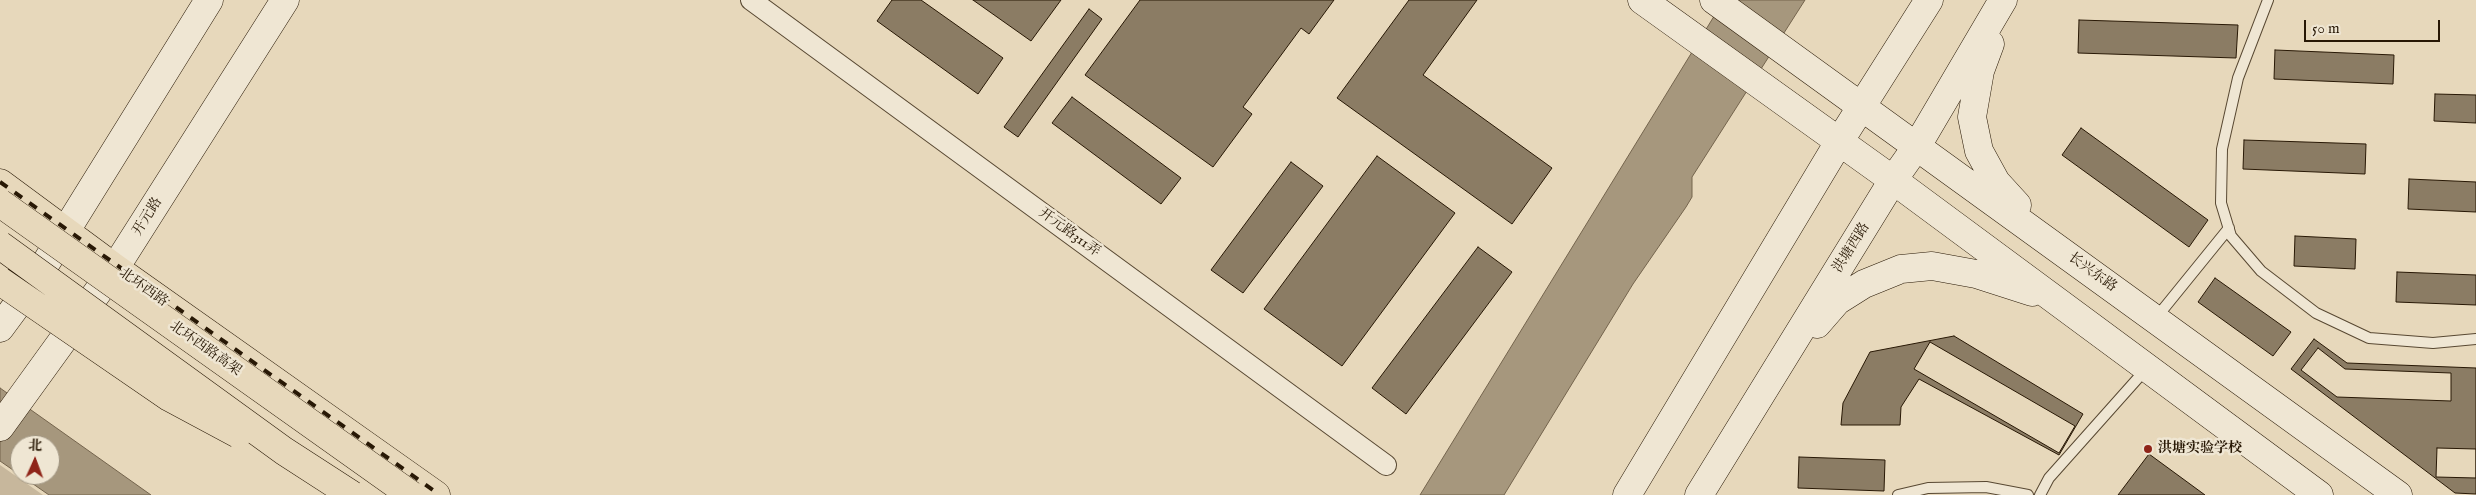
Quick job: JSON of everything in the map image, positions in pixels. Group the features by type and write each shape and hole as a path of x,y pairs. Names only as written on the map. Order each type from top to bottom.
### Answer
{"main road":[{"path":"0,328 34,282 209,0"},
{"name":"开元路","path":"0,427 115,268 285,0"},
{"path":"1642,0 1893,180 2319,495"},
{"path":"1627,495 1839,142 1929,0"},
{"path":"2004,0 1980,71 1972,117 1979,151 1996,182 2048,241"},
{"name":"洪塘西路","path":"1699,495 1893,180 1917,146 2004,0"},
{"name":"长兴东路","path":"1718,2 2398,495"},
{"name":"北环西路","path":"0,183 115,268 436,495"},
{"name":"北环西路高架","path":"0,203 411,495"},
{"path":"0,245 284,451 352,495"},
{"path":"0,258 332,495"},
{"path":"1777,368 1838,301 1864,284 1901,269 1932,266 1976,274 2052,297"},
{"path":"0,282 169,397 229,431 284,451"}],"street":[{"name":"开元路311弄","path":"751,0 1386,465"}],"lane":[{"path":"2268,0 2238,78 2222,149 2221,203 2231,236 2262,271 2316,313 2370,338 2433,343 2476,339"},
{"path":"2155,319 2229,228"},
{"path":"2040,495 2050,478 2147,368"},
{"path":"1898,495 1928,488 1986,487 2028,495"}],"shaded area":[{"path":"1724,0 1805,0 1692,177 1692,197 1686,207 1633,284 1504,495 1420,495"},
{"path":"0,388 151,495 49,495 34,485 60,485 60,435 10,435 10,468 0,461"},
{"path":"0,465 10,472 10,485 29,485 43,495 0,495"}],"building":[{"path":"892,0 921,0 1003,58 978,94 877,21"},
{"path":"973,0 1061,0 1031,41"},
{"path":"1140,0 1334,0 1309,34 1301,28 1243,107 1252,114 1213,167 1085,75"},
{"path":"1409,0 1477,0 1423,75 1552,168 1512,224 1337,98"},
{"path":"1089,9 1102,19 1018,137 1004,127"},
{"path":"2079,20 2238,25 2236,58 2078,53"},
{"path":"2275,50 2394,55 2393,84 2274,79"},
{"path":"2435,94 2476,95 2476,123 2434,121"},
{"path":"1072,97 1181,178 1161,204 1052,123"},
{"path":"2081,128 2208,220 2189,247 2062,155"},
{"path":"2244,140 2366,144 2365,174 2243,169"},
{"path":"1377,156 1455,213 1342,366 1264,309"},
{"path":"1291,162 1323,186 1243,293 1211,270"},
{"path":"2409,179 2476,182 2476,212 2408,209"},
{"path":"2295,236 2356,239 2355,269 2294,266"},
{"path":"1478,247 1512,272 1406,414 1372,388"},
{"path":"2397,272 2476,275 2476,305 2396,302"},
{"path":"2215,278 2291,332 2273,356 2198,302"},
{"path":"1954,336 2083,414 2059,455 1919,379 1901,407 1900,425 1841,425 1843,403 1870,352"},
{"path":"2314,339 2347,363 2476,368 2476,494 2455,493 2291,369"},
{"path":"1930,342 2075,426 2059,453 1914,369"},
{"path":"2318,348 2345,369 2451,373 2451,401 2337,397 2301,370"},
{"path":"2437,448 2476,449 2476,478 2436,477"},
{"path":"2149,454 2205,495 2118,495"},
{"path":"1799,457 1885,460 1884,491 1798,488"}],"railway":[{"path":"0,182 440,495"},
{"path":"0,212 397,495"}],"place":[{"name":"洪塘实验学校","path":"2148,449"}]}
